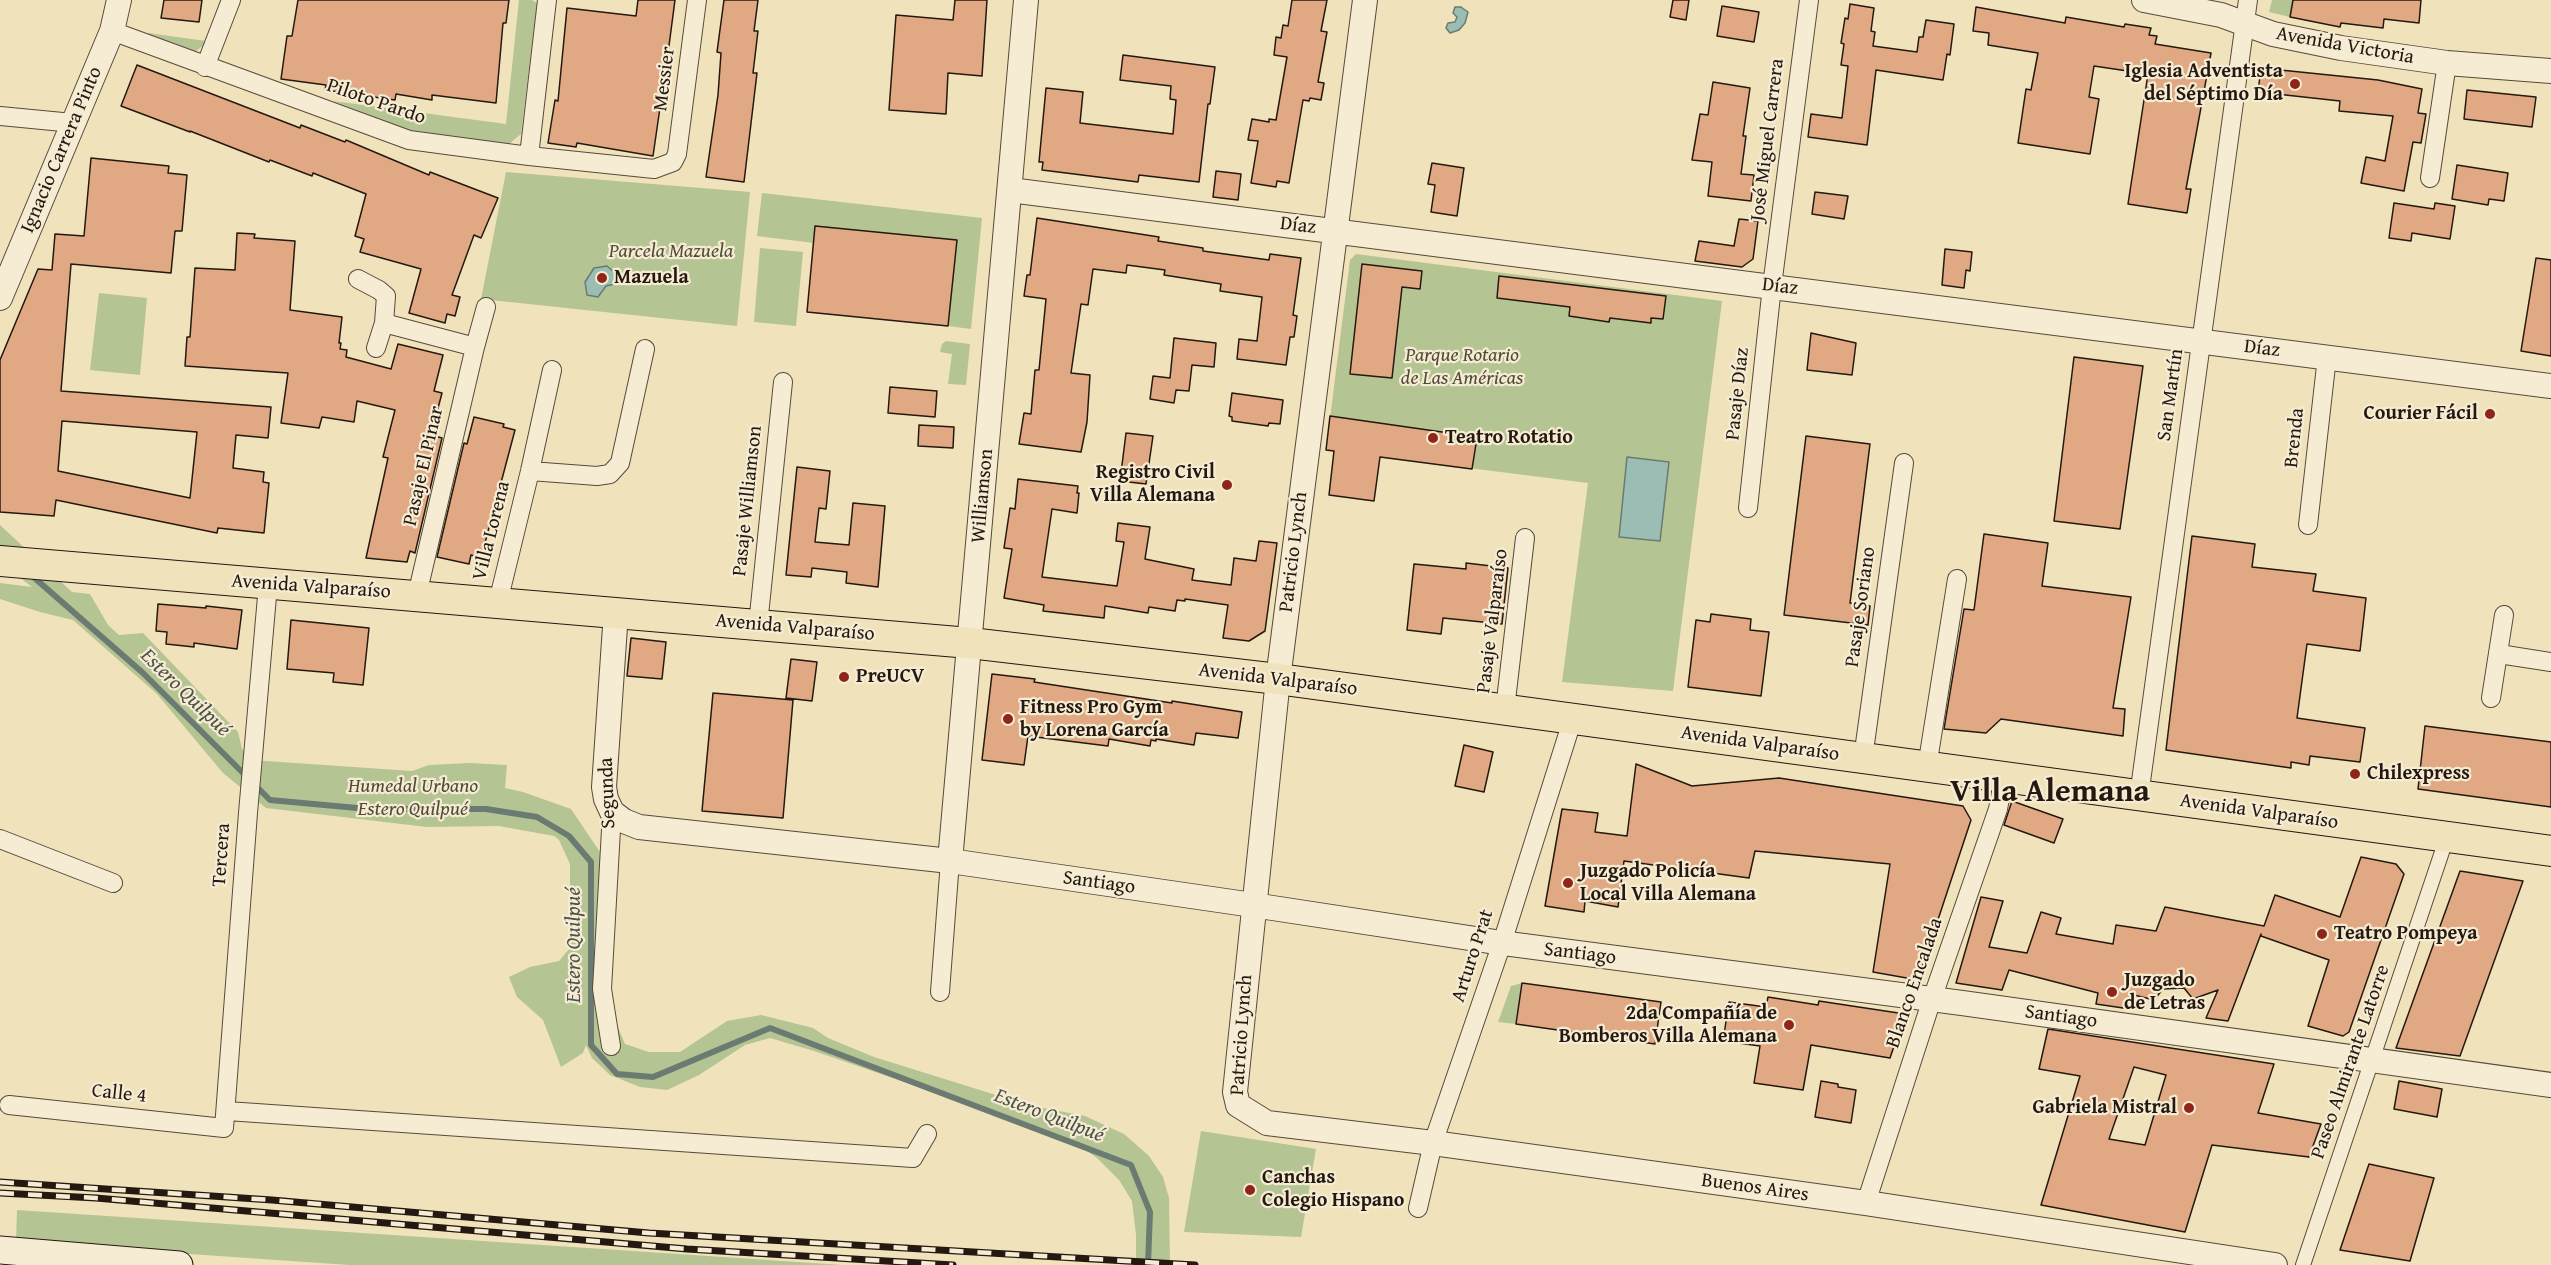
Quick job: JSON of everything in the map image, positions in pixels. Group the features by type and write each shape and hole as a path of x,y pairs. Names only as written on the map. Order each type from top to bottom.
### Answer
{"main road":[{"name":"Avenida Valparaíso","path":"0,561 970,643 1278,679 2551,851"},
{"path":"0,1250 89,1261 179,1265"}],"street":[{"name":"Ignacio Carrera Pinto","path":"0,298 112,31 119,0"},
{"path":"205,67 231,0"},
{"path":"529,156 547,0"},
{"name":"Messier","path":"673,162 680,142 697,0"},
{"name":"Williamson","path":"940,992 1026,0"},
{"name":"Patricio Lynch","path":"1238,1105 1235,1092 1278,679 1365,0"},
{"name":"José Miguel Carrera","path":"1772,286 1809,0"},
{"name":"Avenida Victoria","path":"2144,0 2222,15 2246,12 2295,40 2448,63 2551,71"},
{"name":"San Martín","path":"2139,796 2246,12"},
{"name":"Piloto Pardo","path":"112,31 409,140 654,169 673,162"},
{"path":"2430,178 2448,63"},
{"path":"0,116 73,123"},
{"name":"Díaz","path":"1010,190 2551,386"},
{"path":"358,279 380,290 386,296 384,323 376,348"},
{"name":"Pasaje Díaz","path":"1748,508 1772,286"},
{"name":"Pasaje El Pinar","path":"417,595 486,307"},
{"path":"384,323 475,347"},
{"name":"Villa Lorena","path":"530,471 597,476 610,474 620,463 645,349"},
{"name":"Brenda","path":"2308,525 2327,357"},
{"name":"Villa Lorena","path":"498,602 552,370"},
{"name":"Pasaje Williamson","path":"758,625 783,382"},
{"name":"Pasaje Soriano","path":"1863,758 1904,463"},
{"name":"Pasaje Valparaíso","path":"1505,709 1525,538"},
{"path":"1927,767 1957,579"},
{"name":"Tercera","path":"226,1120 248,813 268,585"},
{"name":"Segunda","path":"611,1046 603,989 612,812 604,787 616,612"},
{"path":"2491,698 2504,615"},
{"path":"2499,654 2551,662"},
{"name":"Arturo Prat","path":"1418,1208 1434,1143 1502,943 1573,718"},
{"name":"Blanco Encalada","path":"1866,1203 1932,999 1998,809 2004,777"},
{"name":"Santiago","path":"612,812 624,821 639,827 950,861 1253,904 1502,943 1932,999 2551,1085"},
{"name":"Paseo Almirante Latorre","path":"2303,1265 2447,837"},
{"path":"0,839 113,883"},
{"name":"Calle 4","path":"9,1105 226,1120 913,1158 927,1134"},
{"name":"Buenos Aires","path":"1238,1105 1267,1123 1434,1143 1866,1203 2275,1265"}],"green space":[{"path":"519,0 532,0 537,3 521,134 509,144 408,130 333,101 506,124"},
{"path":"2272,0 2293,0 2290,17 2269,12"},
{"path":"148,33 206,41 196,51 189,51 147,37"},
{"name":"Parcela Mazuela","path":"506,172 750,192 737,326 481,299"},
{"path":"762,193 982,218 971,329 948,326 956,240 815,226 814,243 757,236"},
{"path":"760,248 803,252 796,326 754,322"},
{"name":"Parque Rotario de Las Américas","path":"1356,254 1722,301 1673,691 1562,682 1588,483 1326,450 1350,260"},
{"path":"99,293 147,298 140,375 90,370"},
{"path":"946,341 970,344 966,385 948,384 952,354 940,352 942,344"},
{"name":"Humedal Urbano Estero Quilpué","path":"0,525 72,592 90,594 108,625 119,635 143,633 238,732 242,749 251,760 412,771 429,765 469,763 507,765 505,788 571,809 606,861 606,999 625,1044 649,1052 680,1052 727,1021 761,1015 813,1028 828,1038 874,1057 1028,1105 1085,1116 1124,1134 1149,1156 1163,1177 1169,1198 1170,1265 1136,1265 1136,1235 1132,1201 1119,1180 1097,1158 1070,1139 814,1051 770,1038 745,1045 699,1075 667,1090 640,1087 610,1075 592,1058 586,1045 583,1053 561,1067 543,1020 517,997 509,977 530,967 559,961 570,948 570,864 559,840 554,836 499,826 427,827 266,808 223,773 157,694 73,620 0,599 0,583 32,587 0,562"},
{"path":"1522,983 1516,1024 1498,1022 1511,986"},
{"name":"Canchas Colegio Hispano","path":"1201,1131 1316,1149 1301,1237 1184,1232"},
{"path":"17,1210 843,1265 349,1265 16,1242"}],"water":[{"path":"1455,7 1461,7 1468,12 1465,23 1459,30 1450,33 1446,28 1448,23 1455,22 1457,17 1453,13"},
{"name":"Mazuela","path":"607,266 615,273 615,284 606,286 598,297 587,295 585,282 594,268"},
{"path":"1627,457 1669,462 1660,541 1619,537"}],"building":[{"path":"164,0 202,0 199,22 161,18"},
{"path":"298,0 509,0 506,23 503,23 496,103 432,95 432,100 396,94 395,100 325,90 326,85 281,79 287,36 292,36"},
{"path":"638,0 675,0 667,61 670,61 666,87 663,87 653,156 577,143 576,147 548,143 555,100 558,101 567,8 636,16"},
{"path":"724,0 758,0 754,31 758,31 753,73 757,73 744,182 706,177 718,95 721,53 717,52"},
{"path":"955,0 987,0 982,76 948,73 946,114 889,110 896,15 953,20"},
{"path":"1292,0 1327,0 1321,31 1327,32 1318,82 1324,83 1321,100 1310,98 1309,101 1303,100 1289,183 1277,181 1276,187 1251,183 1258,141 1248,140 1252,119 1269,122 1269,119 1276,120 1287,57 1274,55 1276,37 1281,38 1283,25 1288,26"},
{"path":"1673,0 1689,0 1686,20 1670,17"},
{"path":"2293,0 2421,0 2419,23 2384,19 2383,28 2341,23 2340,27 2290,17"},
{"path":"1850,4 1874,8 1871,31 1875,32 1873,46 1917,52 1919,37 1923,37 1926,20 1954,24 1950,55 1947,54 1943,80 1876,70 1867,145 1808,137 1811,114 1842,118 1848,66 1841,65 1844,44 1841,43"},
{"path":"1722,6 1759,12 1754,42 1717,36"},
{"path":"1976,7 2065,23 2066,17 2124,27 2125,24 2151,28 2149,35 2157,36 2155,44 2211,53 2186,189 2191,189 2187,213 2128,204 2148,74 2094,66 2089,97 2099,99 2090,154 2018,143 2026,89 2031,90 2038,53 1988,45 1989,33 1973,31"},
{"path":"1123,55 1215,67 1210,104 1208,104 1199,182 1139,175 1138,182 1042,170 1043,162 1039,162 1046,88 1083,92 1080,123 1173,134 1176,100 1170,99 1171,86 1120,80"},
{"path":"137,65 300,128 301,125 345,142 346,140 429,175 430,172 498,198 481,238 474,235 452,295 460,297 455,316 447,314 445,323 409,313 421,269 360,252 364,239 355,236 366,194 313,173 312,176 270,160 269,162 121,106"},
{"path":"2261,68 2378,80 2422,89 2418,113 2426,114 2421,143 2413,142 2404,191 2361,183 2366,157 2385,161 2393,116 2339,111 2340,101 2258,92"},
{"path":"1713,82 1750,88 1743,136 1746,136 1741,174 1754,175 1751,201 1708,196 1712,162 1692,160 1700,114 1708,115"},
{"path":"2467,90 2536,97 2532,127 2464,119"},
{"path":"91,158 169,166 168,173 187,175 182,231 175,231 171,273 71,264 61,391 271,407 268,438 236,435 233,468 264,472 263,482 269,483 264,533 218,528 217,533 56,500 54,516 0,512 0,360 38,269 52,270 55,234 84,236","holes":["62,421 197,432 190,498 58,471"]},
{"path":"1432,163 1464,168 1457,216 1431,212 1435,185 1428,184"},
{"path":"2457,165 2508,173 2504,201 2489,199 2488,205 2452,199"},
{"path":"1216,171 1241,174 1238,200 1213,197"},
{"path":"1815,192 1848,196 1844,219 1812,214"},
{"path":"2394,203 2434,209 2435,203 2455,206 2450,239 2412,233 2411,241 2389,238"},
{"path":"1037,218 1159,237 1158,241 1203,248 1203,251 1269,260 1270,254 1301,258 1293,315 1297,316 1294,337 1290,337 1286,365 1237,359 1239,339 1257,341 1262,297 1220,291 1221,284 1164,275 1165,270 1127,265 1126,273 1093,269 1088,305 1081,304 1071,373 1090,375 1087,422 1081,452 1019,444 1024,413 1031,414 1035,370 1039,370 1046,299 1024,296 1027,275 1030,275"},
{"path":"1739,219 1758,221 1753,259 1742,267 1695,261 1699,241 1734,246"},
{"path":"815,226 957,240 948,326 807,312"},
{"path":"237,233 255,234 254,238 295,241 290,310 342,317 339,343 341,343 340,349 347,350 346,357 391,369 398,344 443,355 434,391 442,393 431,435 442,438 415,553 410,551 407,562 366,558 388,458 383,457 395,410 357,401 354,422 322,417 319,428 281,423 288,373 185,366 187,337 190,337 195,268 235,270"},
{"path":"1945,249 1972,252 1970,271 1966,270 1964,288 1942,285"},
{"path":"2536,258 2551,260 2551,356 2521,351"},
{"path":"1362,264 1422,271 1420,289 1402,287 1392,378 1350,374"},
{"path":"1499,276 1666,296 1663,319 1651,318 1651,323 1610,318 1609,322 1569,316 1570,307 1497,298"},
{"path":"1811,333 1856,343 1852,375 1807,370"},
{"path":"1174,338 1216,343 1214,367 1192,365 1189,391 1176,390 1174,403 1150,399 1153,376 1170,378"},
{"path":"2074,357 2143,366 2120,529 2054,521"},
{"path":"890,387 937,391 935,417 888,413"},
{"path":"1232,393 1283,400 1280,424 1269,423 1268,426 1232,421 1232,417 1229,416"},
{"path":"1330,416 1449,433 1448,439 1476,444 1472,469 1380,457 1374,501 1329,495 1334,451 1326,450"},
{"path":"474,417 504,424 503,427 515,430 481,558 471,555 469,564 437,557 464,443 467,444"},
{"path":"919,425 954,427 953,448 918,446"},
{"path":"1126,433 1153,436 1146,484 1120,481"},
{"path":"1806,436 1870,444 1850,603 1870,606 1868,625 1784,615"},
{"path":"797,467 830,471 826,509 819,508 815,542 849,545 853,503 885,506 878,587 846,583 847,572 812,568 811,577 786,575"},
{"path":"1018,479 1078,486 1077,513 1052,509 1042,577 1117,586 1124,542 1116,541 1118,523 1150,527 1145,559 1194,569 1192,580 1231,585 1234,558 1256,561 1259,541 1277,543 1265,631 1249,641 1223,638 1228,605 1185,599 1185,601 1177,600 1175,611 1149,607 1148,613 1105,606 1104,618 1043,611 1044,605 1004,598 1012,549 1004,548 1010,508 1015,509"},
{"path":"1984,534 2048,543 2042,586 2131,597 2113,708 2125,709 2123,736 2001,719 1986,733 1944,729 1964,609 1974,610"},
{"path":"2192,536 2255,544 2252,567 2316,574 2313,591 2366,598 2360,651 2307,644 2297,718 2365,728 2360,762 2310,756 2309,765 2291,762 2291,768 2166,750"},
{"path":"1466,563 1508,568 1502,624 1443,618 1441,634 1407,630 1414,564 1466,569"},
{"path":"158,604 242,610 237,649 194,643 194,647 166,644 167,632 156,631"},
{"path":"1711,614 1751,619 1750,630 1769,632 1761,696 1688,687 1696,620 1710,622"},
{"path":"291,620 369,628 363,685 333,682 334,673 287,669"},
{"path":"631,638 666,642 662,679 627,676"},
{"path":"791,659 817,662 812,701 786,698"},
{"path":"992,674 1242,712 1238,738 1196,733 1194,745 1156,739 1156,741 1151,740 1150,746 1109,739 1108,746 1028,736 1024,765 982,760"},
{"path":"713,693 793,700 783,818 702,811"},
{"path":"2425,726 2551,742 2551,807 2418,789"},
{"path":"1464,745 1493,752 1484,792 1455,786"},
{"path":"1636,764 1692,786 1779,778 1963,806 1971,820 1918,980 1873,972 1890,864 1755,851 1749,878 1624,861 1618,907 1585,901 1584,912 1545,906 1562,809 1598,813 1595,832 1627,836"},
{"path":"2012,801 2063,819 2054,843 2004,825"},
{"path":"2361,857 2396,864 2404,874 2349,1032 2343,1036 2308,1026 2329,960 2261,936 2261,934 2228,1021 2206,1018 2218,990 2193,999 2184,988 2163,989 2154,1000 2134,995 2130,1009 2096,1004 2098,993 2009,970 2002,990 1956,983 1981,897 2003,901 1989,947 2027,953 2041,912 2061,918 2056,934 2113,944 2116,925 2156,931 2165,907 2264,926 2275,895 2340,917"},
{"path":"2460,871 2523,881 2460,1056 2396,1048"},
{"path":"1522,983 1661,1002 1655,1044 1516,1024"},
{"path":"1768,997 1818,1005 1819,1001 1905,1014 1890,1058 1811,1045 1803,1090 1754,1083 1760,1046 1723,1041 1729,1002 1766,1007"},
{"path":"2048,1029 2274,1064 2258,1113 2321,1124 2309,1157 2212,1145 2185,1232 2041,1205 2080,1076 2039,1069","holes":["2134,1067 2166,1075 2145,1145 2109,1139"]},
{"path":"1821,1081 1856,1090 1851,1123 1815,1117"},
{"path":"2399,1081 2442,1089 2437,1117 2394,1109"},
{"path":"2369,1164 2434,1178 2410,1261 2340,1250"}],"waterway":[{"name":"Estero Quilpué","path":"30,574 143,673 248,778"},
{"name":"Estero Quilpué","path":"255,785 270,800 368,809 486,809 537,817 569,836 591,862 591,1045 617,1074 653,1077 770,1028 1131,1165 1150,1212 1148,1265"}],"railway":[{"path":"0,1182 272,1200 649,1233 1195,1265"},
{"path":"0,1193 96,1198 687,1249 953,1265"}],"place":[{"name":"Iglesia Adventista del Séptimo Día","path":"2295,84"},
{"name":"Mazuela","path":"602,278"},
{"name":"Courier Fácil","path":"2490,414"},
{"name":"Teatro Rotatio","path":"1433,438"},
{"name":"Registro Civil Villa Alemana","path":"1227,485"},
{"name":"PreUCV","path":"844,677"},
{"name":"Fitness Pro Gym by Lorena García","path":"1008,719"},
{"name":"Chilexpress","path":"2355,774"},
{"name":"Juzgado Policía Local Villa Alemana","path":"1568,883"},
{"name":"Teatro Pompeya","path":"2322,934"},
{"name":"Juzgado de Letras","path":"2112,992"},
{"name":"2da Compañía de Bomberos Villa Alemana","path":"1789,1025"},
{"name":"Gabriela Mistral","path":"2189,1108"},
{"name":"Canchas Colegio Hispano","path":"1250,1190"}],"district":[{"name":"Villa Alemana","path":"2050,793"}]}
